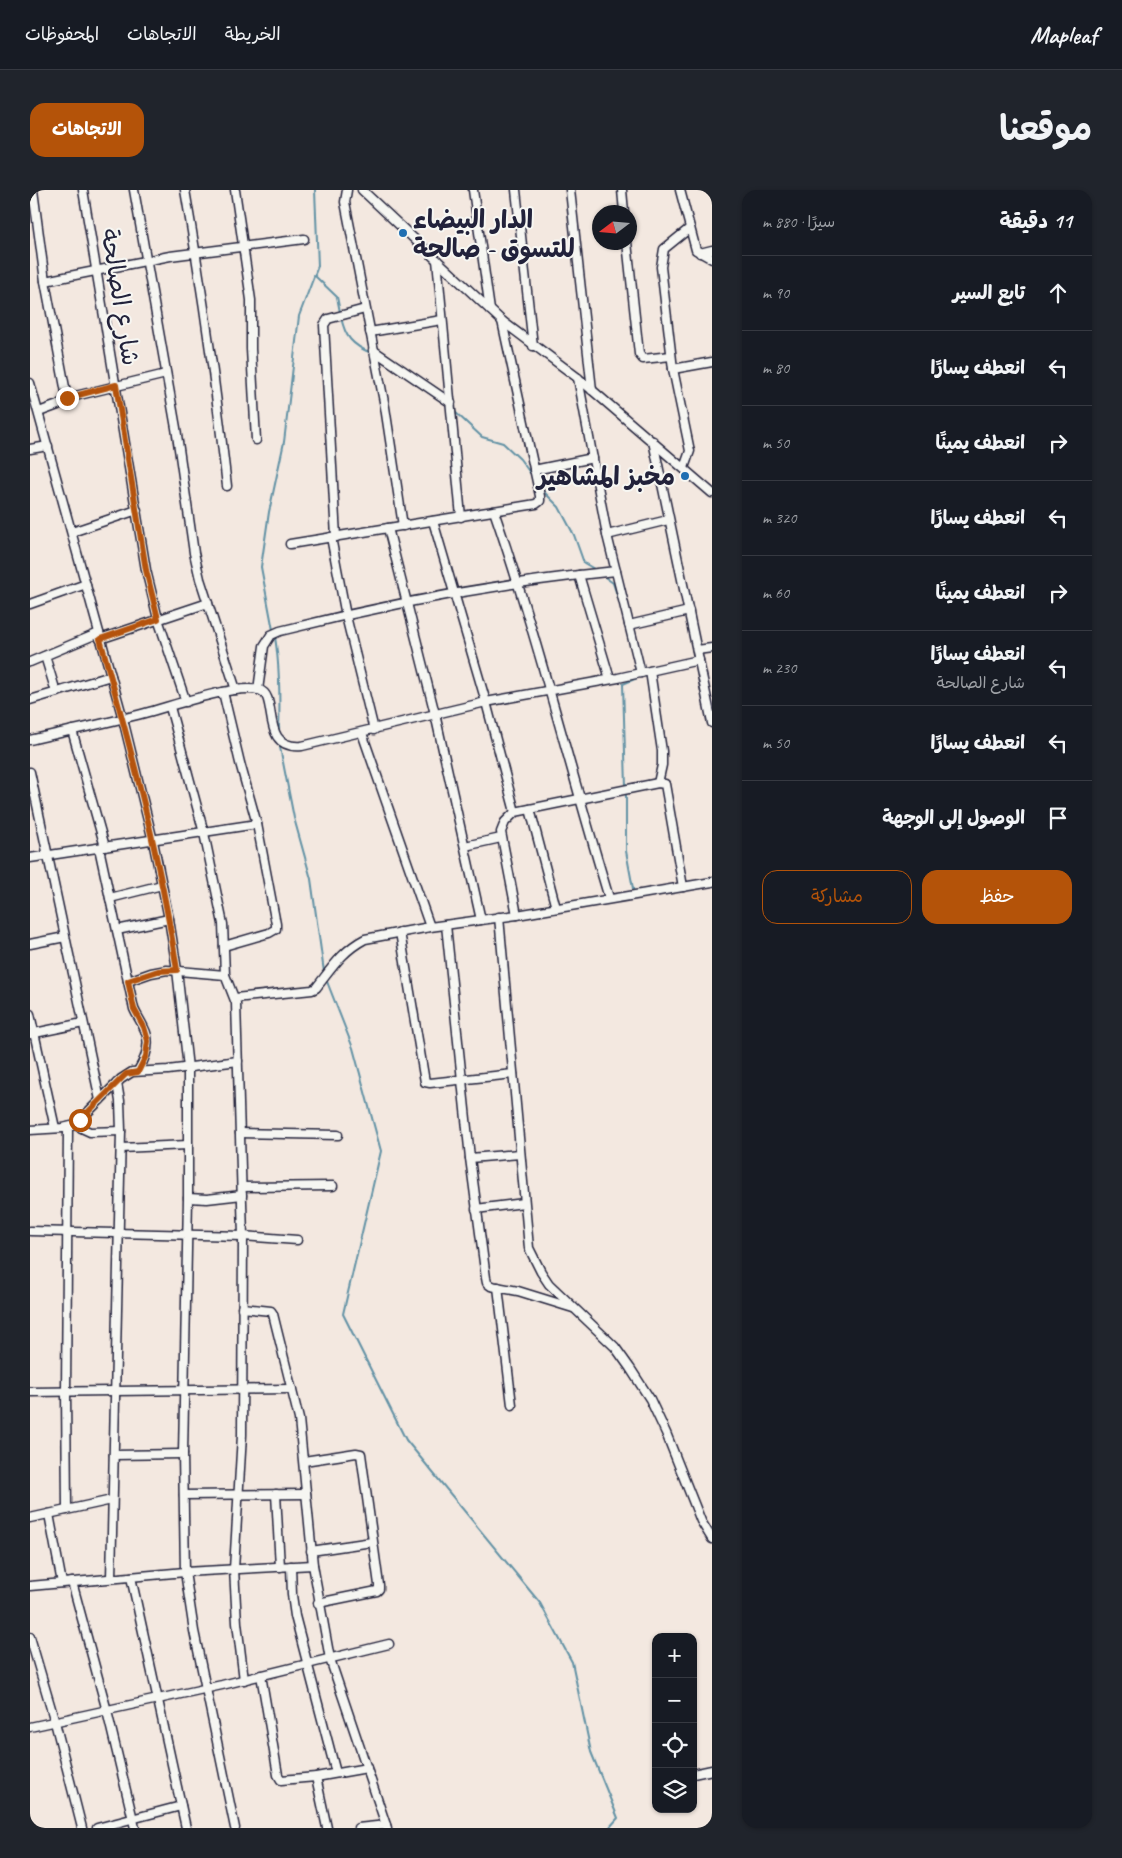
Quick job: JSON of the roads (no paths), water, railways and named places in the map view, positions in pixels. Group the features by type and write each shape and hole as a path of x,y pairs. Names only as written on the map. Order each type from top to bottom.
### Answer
{"street":[{"path":"33,190 46,282 67,398"},
{"name":"شارع الصالحة","path":"83,190 146,570 158,619 186,702"},
{"path":"134,190 180,450 194,552 236,690"},
{"path":"185,190 196,252 227,486"},
{"path":"235,190 251,300 251,349 256,440"},
{"path":"347,190 345,202 385,407 403,526"},
{"path":"362,190 502,321 578,378 712,492"},
{"path":"473,190 490,310"},
{"path":"516,190 533,346"},
{"path":"570,190 592,390"},
{"path":"622,190 623,205"},
{"path":"680,190 696,250 712,259"},
{"path":"684,468 690,451 673,369 661,267 662,253 668,244 690,228"},
{"path":"46,282 147,260 304,239"},
{"path":"629,250 640,358 671,356"},
{"path":"700,253 712,250"},
{"path":"437,260 461,517"},
{"path":"366,309 328,320 324,325 334,537 346,616 374,730"},
{"path":"370,332 442,320"},
{"path":"290,544 461,517 536,504 540,501 502,321"},
{"path":"374,350 451,403"},
{"path":"673,369 712,362"},
{"path":"39,412 58,405 67,398 166,374"},
{"path":"578,378 607,535 630,625 646,672 662,751 662,765 658,783"},
{"path":"30,383 124,719 153,841 177,970 188,1068 188,1198 183,1454 185,1572 205,1688 235,1828"},
{"path":"653,441 712,723"},
{"path":"30,449 48,446"},
{"path":"534,470 593,458"},
{"path":"72,532 137,510"},
{"path":"494,511 550,689 579,799 609,898"},
{"path":"607,535 668,520"},
{"path":"433,521 486,702 515,812"},
{"path":"388,528 435,714 481,920"},
{"path":"258,690 264,646 272,635 292,628 455,592 516,582 616,571"},
{"path":"579,575 610,679"},
{"path":"30,604 86,584"},
{"path":"30,662 100,636 208,603"},
{"path":"630,625 690,611"},
{"path":"697,650 712,648"},
{"path":"45,656 56,692"},
{"path":"30,740 124,719 223,692 258,690 265,694 268,699 273,730 283,742 289,745 302,746 486,702 646,672 699,660"},
{"path":"30,700 111,676"},
{"path":"223,692 257,824 276,924 276,929 269,933 224,946"},
{"path":"170,706 204,833 223,924 225,975 235,998 243,1236 242,1435 234,1569 237,1624 244,1680"},
{"path":"72,730 102,848 110,898 134,1009 144,1027 148,1041 146,1056 138,1072"},
{"path":"362,733 430,927"},
{"path":"30,772 100,1100"},
{"path":"516,915 501,838 502,827 515,812 662,782 667,786 683,887"},
{"path":"530,809 556,908"},
{"path":"30,858 257,824"},
{"path":"465,846 501,838"},
{"path":"235,998 312,990 316,988 344,952 365,939 446,924 516,915 712,882"},
{"path":"110,898 162,885"},
{"path":"499,917 527,1240 532,1255 549,1284 615,1347 650,1399 666,1433 701,1521 712,1539"},
{"path":"117,930 169,920"},
{"path":"446,924 470,1158 486,1278 491,1286 518,1291 575,1309"},
{"path":"400,932 425,1082 430,1084 513,1074"},
{"path":"30,944 65,937"},
{"path":"128,981 158,971 177,970 225,975"},
{"path":"30,1014 32,1034 55,1128"},
{"path":"32,1034 83,1023"},
{"path":"67,1510 68,1232 72,1126 126,1074 238,1062"},
{"path":"110,1578 121,1148 120,1101 117,1083"},
{"path":"30,1130 72,1126 90,1132 121,1130"},
{"path":"240,1133 338,1135"},
{"path":"121,1148 188,1145"},
{"path":"470,1158 520,1154"},
{"path":"188,1198 207,1200 242,1191 333,1186"},
{"path":"476,1209 524,1203"},
{"path":"30,1231 243,1236 297,1240"},
{"path":"498,1287 512,1405"},
{"path":"242,1308 271,1310 299,1420 311,1551 318,1603 330,1659 386,1827 358,1828"},
{"path":"30,1392 292,1389"},
{"path":"304,1461 356,1453 361,1454 379,1590 318,1603"},
{"path":"114,1455 183,1454"},
{"path":"276,1494 280,1567"},
{"path":"184,1496 306,1494"},
{"path":"30,1518 112,1500"},
{"path":"49,1514 62,1583"},
{"path":"311,1551 372,1542"},
{"path":"30,1586 185,1572 313,1565"},
{"path":"291,1566 292,1605 336,1774"},
{"path":"131,1577 186,1828"},
{"path":"72,1582 107,1710 135,1828"},
{"path":"30,1637 55,1722 82,1828"},
{"path":"30,1727 244,1680 389,1644"},
{"path":"261,1676 279,1778 284,1780 316,1777 367,1768"},
{"path":"697,1773 712,1770"},
{"path":"316,1777 327,1828"},
{"path":"96,1828 181,1806"}],"waterway":[{"path":"273,630 261,567 269,512 284,442 299,316 318,266 315,190"},
{"path":"314,275 337,297 340,312"},
{"path":"341,317 350,340 371,353"},
{"path":"454,411 482,437 503,443 520,459 533,477"},
{"path":"541,489 559,507 574,535 584,563 596,570"},
{"path":"602,575 613,583 623,613"},
{"path":"275,637 279,684 279,732"},
{"path":"626,787 623,684 637,678 636,676"},
{"path":"279,742 294,818 311,879 324,972"},
{"path":"626,792 626,851 634,894"},
{"path":"326,979 353,1048 381,1151 343,1314 406,1440 540,1603 572,1662 591,1752 618,1818 609,1828"}],"place":[{"name":"الدار البيضاء للتسوق - صالحة","path":"403,233"},
{"name":"مخبز المشاهير","path":"685,476"}]}
